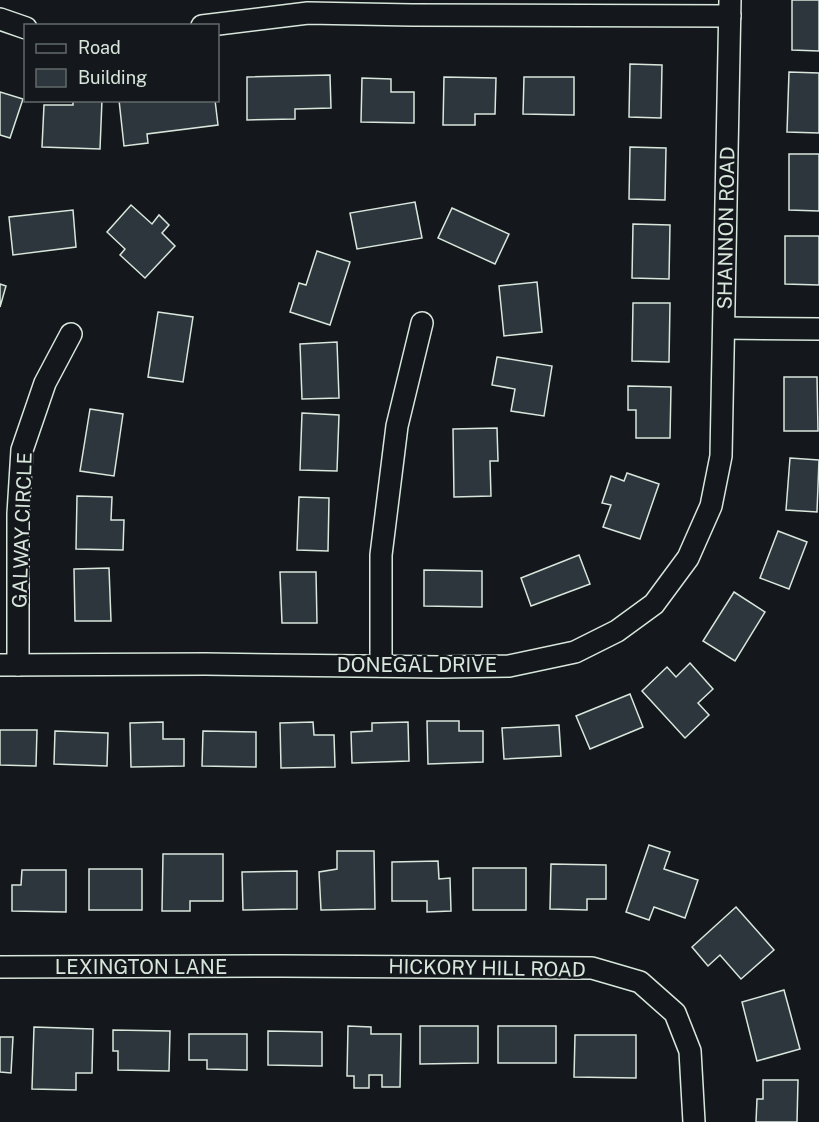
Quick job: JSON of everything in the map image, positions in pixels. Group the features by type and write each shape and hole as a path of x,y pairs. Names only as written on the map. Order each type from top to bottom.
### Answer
{"street":[{"path":"219,24 308,14 412,15 730,8"},
{"name":"SHANNON ROAD","path":"721,456 730,8"},
{"path":"0,19 24,27"},
{"path":"381,666 381,555 397,426 422,323"},
{"path":"724,328 819,329"},
{"name":"GALWAY CIRCLE","path":"9,665 22,450 45,383 71,334"},
{"name":"DONEGAL DRIVE","path":"9,665 509,666 575,652 617,631 654,604 688,558 711,506 721,456"},
{"name":"LEXINGTON LANE","path":"0,967 282,966"},
{"name":"HICKORY HILL ROAD","path":"282,966 592,968 640,982 675,1013 690,1051 694,1122"}],"building":[{"path":"792,0 819,0 819,51 792,50"},
{"path":"630,64 662,65 661,118 629,117"},
{"path":"789,72 819,73 819,133 787,132"},
{"path":"330,75 331,108 295,109 295,119 247,120 247,77"},
{"path":"444,77 496,78 495,114 475,114 475,125 443,125"},
{"path":"524,77 574,77 574,115 523,114"},
{"path":"362,78 391,79 391,92 414,92 414,123 361,122"},
{"path":"0,92 23,99 10,138 0,135"},
{"path":"73,102 102,102 100,149 42,147 44,105 73,105"},
{"path":"119,102 215,102 218,125 147,134 148,143 124,146"},
{"path":"630,147 666,148 665,200 629,199"},
{"path":"789,154 819,154 819,211 789,210"},
{"path":"415,202 422,238 357,249 350,213"},
{"path":"131,205 152,224 159,215 169,225 162,233 175,246 145,278 120,255 125,249 107,232"},
{"path":"452,208 509,234 495,264 438,238"},
{"path":"73,210 76,247 13,255 9,217"},
{"path":"633,224 670,225 669,279 632,278"},
{"path":"785,236 819,236 819,285 785,284"},
{"path":"317,251 350,262 330,325 290,312 299,283 306,285"},
{"path":"537,282 542,332 504,336 499,286"},
{"path":"0,284 6,286 0,307"},
{"path":"633,303 670,303 669,362 632,361"},
{"path":"158,312 193,317 183,382 148,377"},
{"path":"337,342 339,398 302,399 300,344"},
{"path":"497,357 552,366 544,416 511,411 515,389 492,385"},
{"path":"784,377 817,377 818,431 784,431"},
{"path":"628,386 671,387 670,438 636,438 636,410 628,410"},
{"path":"90,409 123,414 114,476 80,471"},
{"path":"302,413 339,415 337,471 300,470"},
{"path":"497,428 498,461 490,461 491,496 454,497 453,429"},
{"path":"790,458 819,460 817,512 786,510"},
{"path":"627,473 659,484 640,539 603,527 611,505 602,503 611,476 624,481"},
{"path":"77,496 112,497 111,520 124,520 123,550 76,549"},
{"path":"299,497 329,498 328,551 297,550"},
{"path":"778,531 807,542 789,589 760,578"},
{"path":"579,555 590,584 531,606 521,578"},
{"path":"109,568 111,621 75,621 74,569"},
{"path":"424,570 482,571 482,607 424,606"},
{"path":"280,572 316,572 317,623 282,623"},
{"path":"734,592 765,612 735,661 703,641"},
{"path":"690,663 713,689 698,703 709,715 685,738 642,691 667,667 676,677"},
{"path":"630,694 643,727 590,749 576,716"},
{"path":"427,721 459,721 459,731 483,731 483,762 428,764"},
{"path":"163,722 163,739 184,739 184,766 131,767 130,723"},
{"path":"313,722 314,735 334,735 335,767 281,768 280,723"},
{"path":"408,722 409,761 352,763 351,732 372,731 372,723"},
{"path":"559,725 561,756 504,759 502,728"},
{"path":"0,730 37,730 36,766 0,765"},
{"path":"55,731 108,733 107,766 54,764"},
{"path":"203,731 256,732 256,767 202,766"},
{"path":"649,845 670,852 664,869 698,880 685,918 654,907 649,920 626,912"},
{"path":"337,851 374,851 375,909 321,910 319,872 337,869"},
{"path":"163,854 223,854 223,901 190,901 190,911 162,911"},
{"path":"438,861 439,879 450,878 451,911 427,912 427,901 392,901 392,862"},
{"path":"551,864 606,865 606,899 587,899 587,910 550,909"},
{"path":"473,868 526,868 526,910 473,910"},
{"path":"89,869 142,869 142,910 89,910"},
{"path":"22,870 66,870 66,912 12,911 12,885 21,885"},
{"path":"297,871 297,909 243,910 242,872"},
{"path":"736,907 774,950 741,979 720,955 708,966 692,947"},
{"path":"784,990 800,1049 757,1061 742,1002"},
{"path":"348,1026 371,1027 371,1034 401,1034 400,1087 382,1087 382,1075 369,1075 369,1088 354,1088 354,1076 347,1076"},
{"path":"420,1026 478,1026 478,1063 420,1064"},
{"path":"498,1026 556,1026 556,1063 498,1063"},
{"path":"34,1027 93,1029 92,1073 76,1073 76,1090 32,1089"},
{"path":"113,1030 170,1031 169,1071 118,1070 118,1051 113,1051"},
{"path":"268,1031 322,1032 322,1066 268,1065"},
{"path":"189,1034 247,1034 247,1070 207,1069 207,1060 189,1060"},
{"path":"575,1035 636,1035 636,1078 574,1077"},
{"path":"0,1037 13,1037 11,1073 0,1072"},
{"path":"763,1080 798,1080 797,1122 756,1122 757,1099 763,1099"}]}
